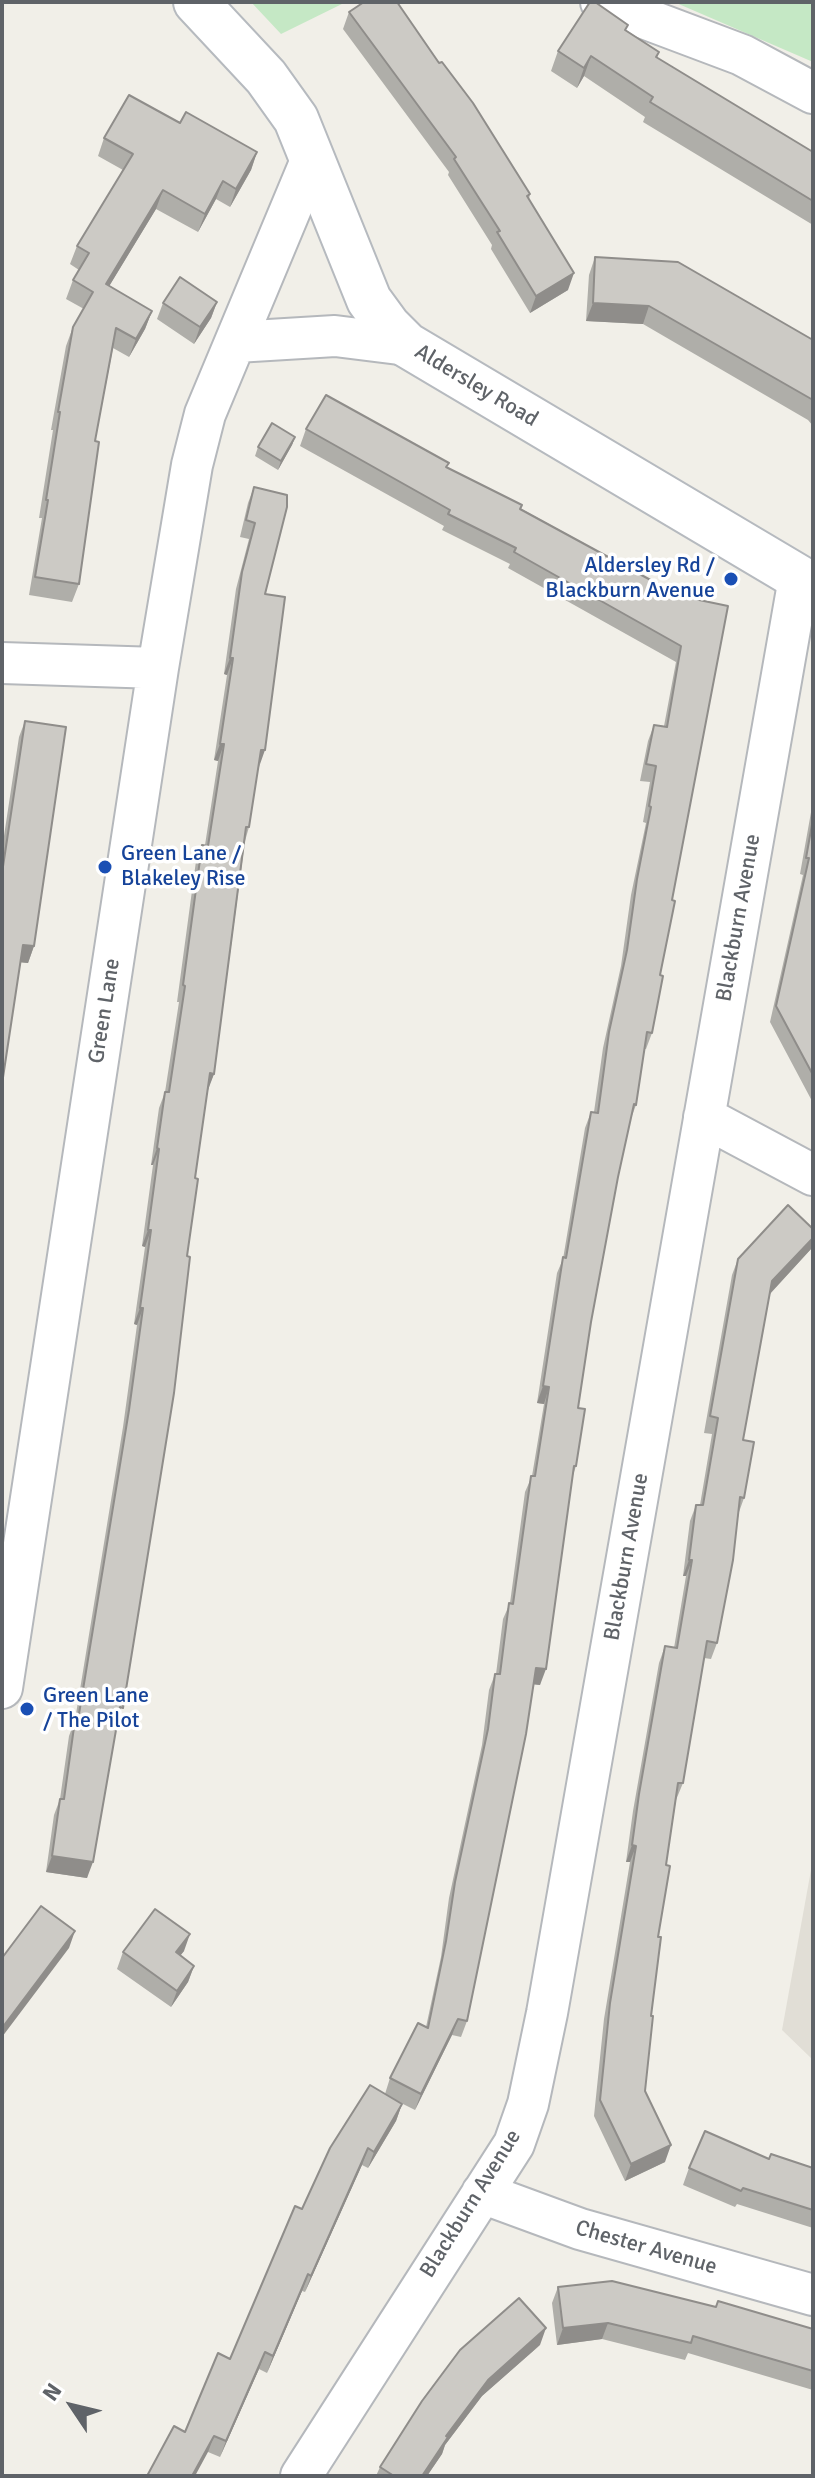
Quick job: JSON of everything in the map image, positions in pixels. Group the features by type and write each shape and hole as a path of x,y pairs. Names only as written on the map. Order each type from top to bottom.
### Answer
{"street":[{"name":"Aldersley Road","path":"196,2 266,77 296,119 369,300 407,345 806,582"},
{"path":"601,2 742,55 813,93"},
{"name":"Green Lane","path":"2,1688 158,668 192,465 205,414 312,158"},
{"path":"236,342 335,336 407,345"},
{"name":"Blackburn Avenue","path":"301,2476 514,2144 528,2104 704,1117 806,582"},
{"path":"2,663 158,668"},
{"path":"704,1117 813,1175"},
{"name":"Chester Avenue","path":"482,2193 580,2229 813,2295"}],"shaded area":[{"path":"813,1859 813,2059 812,2059 782,2030"}],"green space":[{"path":"251,2 346,2 281,34"},
{"path":"674,2 813,2 813,62"}],"building":[{"path":"364,2 397,2 439,63 442,62 473,103 530,194 527,196 574,273 536,296 497,232 500,231 454,159 456,157 349,12"},
{"path":"590,2 595,2 628,25 625,30 659,52 656,57 813,152 813,201 650,102 653,97 591,56 584,68 558,51"},
{"path":"129,95 180,123 186,112 257,152 236,189 223,181 205,214 163,190 106,284 152,311 136,339 116,328 95,441 99,442 79,584 35,577 73,327 93,292 73,280 89,253 77,246 133,154 104,138"},
{"path":"595,257 678,262 813,340 813,400 649,306 593,303"},
{"path":"180,277 217,302 200,327 163,303"},
{"path":"326,395 449,463 446,467 522,505 520,509 680,596 728,606 672,900 675,901 660,975 663,976 652,1033 647,1032 636,1105 618,1177 591,1322 578,1408 585,1409 574,1466 546,1669 536,1668 526,1734 467,2021 458,2019 421,2094 390,2078 418,2023 428,2028 446,1941 455,1882 488,1729 495,1674 500,1674 509,1603 513,1604 531,1476 535,1476 549,1387 543,1386 563,1257 566,1258 591,1112 598,1113 609,1032 627,950 656,766 646,764 654,725 667,727 681,646 514,552 516,548 448,514 450,510 306,429"},
{"path":"272,423 295,437 281,461 258,447"},
{"path":"254,487 287,495 287,507 265,594 285,597 265,750 261,750 249,827 246,827 214,1074 210,1073 195,1178 198,1179 174,1393 123,1708 120,1707 93,1862 52,1856 75,1720 78,1720 129,1410 143,1308 140,1308 151,1230 148,1230 157,1148 185,986 202,845 208,846 224,744 220,744 242,572 255,523 246,520"},
{"path":"25,721 66,727 34,946 23,945 2,1084 2,873"},
{"path":"813,819 813,1075 776,1006 809,858 806,858"},
{"path":"788,1205 813,1229 813,1238 772,1281 743,1440 754,1442 744,1498 740,1497 733,1560 717,1643 707,1641 683,1783 678,1783 666,1865 670,1866 658,1937 661,1937 645,2091 671,2145 631,2164 600,2100 610,2003 636,1846 632,1845 639,1794 665,1646 677,1648 692,1560 689,1560 696,1505 703,1505 718,1418 710,1416 738,1259"},
{"path":"41,1906 75,1931 2,2028 2,1958"},
{"path":"155,1909 190,1934 176,1952 194,1966 177,1991 123,1952"},
{"path":"370,2085 402,2104 374,2152 368,2148 273,2356 265,2352 226,2441 214,2436 192,2476 147,2476 174,2426 185,2432 218,2353 230,2359 295,2206 302,2209 330,2148"},
{"path":"705,2131 769,2159 771,2154 813,2168 813,2210 743,2188 741,2191 689,2168"},
{"path":"612,2281 716,2307 718,2301 813,2329 813,2371 693,2336 691,2343 608,2323 563,2328 558,2287"},
{"path":"519,2298 546,2328 488,2380 446,2436 422,2476 394,2476 380,2467 422,2401 460,2350"}],"place":[{"name":"Aldersley Rd / Blackburn Avenue","path":"731,579"},
{"name":"Green Lane / Blakeley Rise","path":"105,867"},
{"name":"Green Lane / The Pilot","path":"27,1709"}]}
